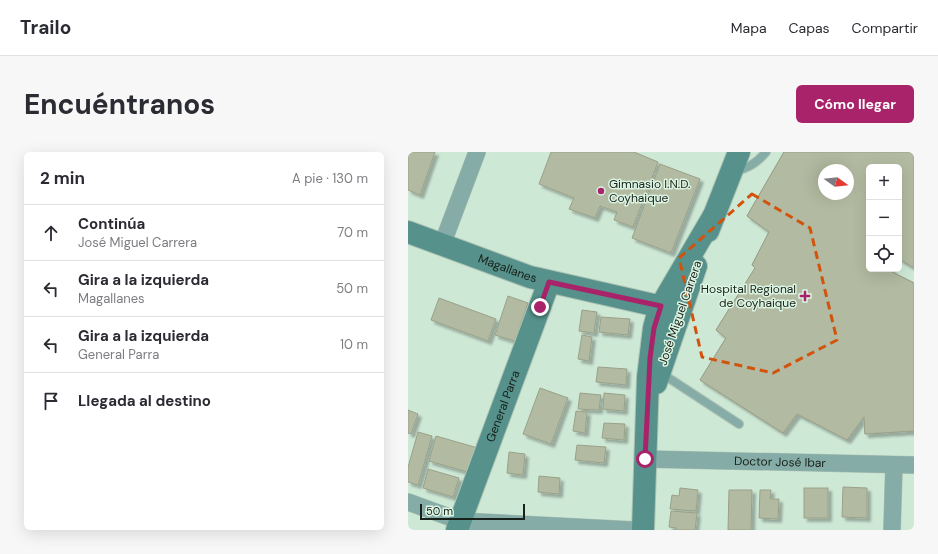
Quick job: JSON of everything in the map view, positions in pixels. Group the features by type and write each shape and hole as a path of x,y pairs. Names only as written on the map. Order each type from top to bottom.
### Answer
{"street":[{"path":"442,244 477,152"},
{"name":"José Miguel Carrera","path":"647,408 660,372 671,309 713,217 739,152"},
{"name":"Magallanes","path":"408,232 510,270 549,282 671,309"},
{"name":"General Parra","path":"459,526 549,282"},
{"name":"José Miguel Carrera","path":"643,530 650,358 654,328 671,309"},
{"name":"Doctor José Ibar","path":"645,459 914,465"},
{"path":"892,530 894,465"},
{"path":"408,502 459,526 633,530"}],"lane":[{"path":"731,173 751,167 760,160 766,152"},
{"path":"660,372 739,424"}],"highlighted area":[{"path":"752,194 810,228 837,340 773,373 702,357 679,258"}],"building":[{"path":"408,152 435,152 420,195 408,190"},
{"name":"Gimnasio I.N.D. Coyhaique","path":"551,152 634,152 658,162 633,227 614,220 617,212 600,206 595,218 569,209 574,198 539,184"},
{"name":"Hospital Regional de Coyhaique","path":"784,152 914,152 914,268 902,261 902,164 866,164 866,189 863,187 858,195 854,193 854,164 829,164 822,160 818,164 816,169 818,170 818,180 816,184 818,185 818,200 849,200 866,210 866,268 856,286 809,259 807,262 858,292 869,272 892,272 914,283 914,348 904,346 892,364 850,339 859,325 855,322 833,360 845,368 851,358 887,381 914,378 914,431 865,434 864,417 847,440 797,414 783,433 700,380 726,338 716,330 755,268 752,265 769,232 747,216","holes":["847,230 856,236 850,245 841,240","889,280 913,294 912,320 865,293 869,286 881,293","797,289 808,296 788,330 776,323","809,327 822,335 815,345 803,338","742,342 756,350 759,345 775,355 770,363 740,345","735,361 744,367 734,382 725,377","812,384 829,394 822,407 805,397"]},
{"name":"Hospital Regional de Coyhaique","path":"784,152 914,152 914,268 902,261 902,164 866,164 866,272 892,272 914,283 914,431 865,434 864,417 847,440 797,414 783,433 700,380 726,338 716,330 755,268 752,265 769,232 747,216"},
{"path":"660,164 700,179 671,253 632,238"},
{"path":"508,296 528,303 515,341 495,335"},
{"path":"439,298 496,319 488,341 431,320"},
{"path":"582,310 597,312 594,333 579,331"},
{"path":"601,317 630,319 628,335 599,332"},
{"path":"582,335 592,337 589,361 578,359"},
{"path":"598,367 627,369 626,385 596,382"},
{"path":"540,388 568,398 551,444 523,434"},
{"path":"580,393 601,395 599,410 578,409"},
{"path":"604,393 625,395 624,411 603,409"},
{"path":"408,410 418,414 411,434 408,433"},
{"path":"576,411 587,412 585,433 573,431"},
{"path":"604,423 625,424 624,440 602,438"},
{"path":"418,432 432,436 418,485 408,482 408,467"},
{"path":"436,436 478,448 471,473 429,461"},
{"path":"577,445 606,447 604,463 575,460"},
{"path":"509,452 525,454 523,475 507,473"},
{"path":"428,469 459,478 453,497 423,488"},
{"path":"539,476 560,478 559,494 538,492"},
{"path":"843,487 867,488 867,518 842,517"},
{"path":"680,488 698,490 696,511 670,509 672,495 679,496"},
{"path":"804,488 828,488 828,518 804,518"},
{"path":"729,490 752,490 751,530 728,530"},
{"path":"760,490 771,490 770,499 779,499 778,519 759,518"},
{"path":"671,511 697,513 695,530 676,530 676,528 669,527"}],"place":[{"name":"Gimnasio I.N.D. Coyhaique","path":"601,191"},
{"name":"Hospital Regional de Coyhaique","path":"805,296"}],"route":[{"path":"540,307 549,282 661,306 654,328 648,377 645,459"}]}
